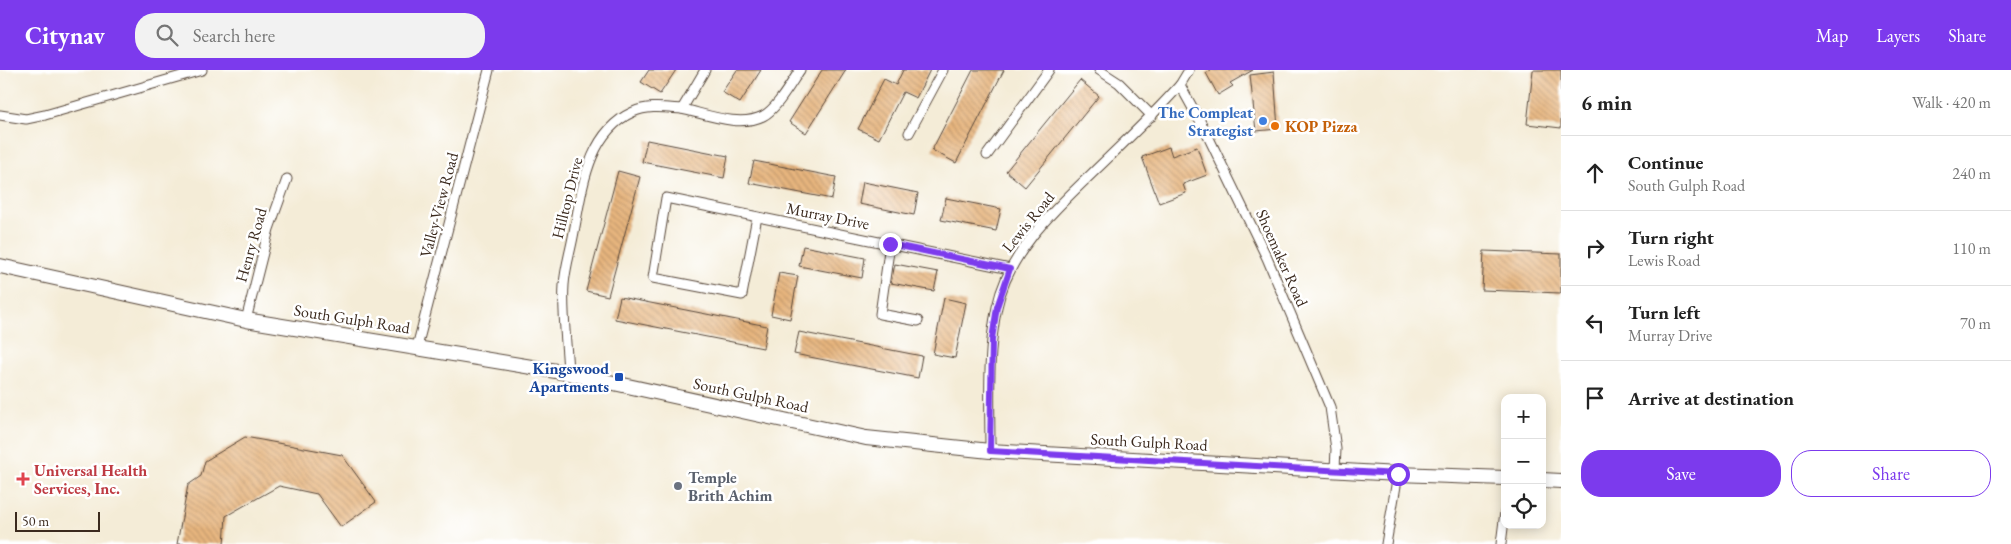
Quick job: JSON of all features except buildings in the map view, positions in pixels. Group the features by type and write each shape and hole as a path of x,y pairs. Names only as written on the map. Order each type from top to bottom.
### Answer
{"main road":[{"name":"South Gulph Road","path":"0,266 246,320 568,373 866,438 990,451 1398,474 1501,478"},
{"path":"1546,480 1561,481"}],"street":[{"path":"0,115 26,119 45,115 202,70"},
{"name":"Valley-View Road","path":"417,347 489,70"},
{"path":"682,109 705,70"},
{"name":"Hilltop Drive","path":"568,373 564,286 578,205 596,148 606,132 619,120 634,111 657,107 682,109 740,121 763,116 771,110 800,70"},
{"path":"909,133 943,70"},
{"path":"988,156 1049,70"},
{"path":"1099,70 1119,83 1152,116"},
{"path":"1180,86 1189,70"},
{"name":"Lewis Road","path":"990,451 992,339 997,307 1010,269 1033,236 1068,196 1152,116 1180,86"},
{"name":"Shoemaker Road","path":"1180,86 1206,132 1267,258 1330,407 1336,449 1335,469"},
{"name":"Henry Road","path":"246,320 269,229 287,179"},
{"name":"Murray Drive","path":"758,217 742,295 653,278 666,198 1010,269"},
{"path":"890,244 880,314 918,321"},
{"path":"1386,544 1398,474"},
{"path":"1501,544 1503,529"}],"place":[{"name":"The Compleat Strategist","path":"1263,121"},
{"name":"KOP Pizza","path":"1275,126"},
{"name":"Kingswood Apartments","path":"619,377"},
{"name":"Universal Health Services, Inc.","path":"23,479"},
{"name":"Temple Brith Achim","path":"678,486"}],"route":[{"path":"890,244 1010,269 997,307 992,339 990,451 1321,468 1398,474"}]}
